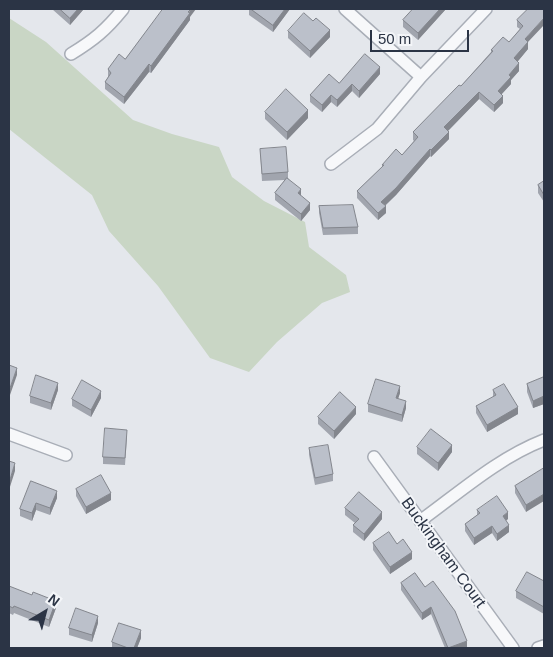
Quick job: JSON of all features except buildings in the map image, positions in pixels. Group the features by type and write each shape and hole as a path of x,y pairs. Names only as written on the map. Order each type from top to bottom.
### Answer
{"street":[{"path":"71,54 95,40 109,27 123,9"},
{"path":"345,9 421,77"},
{"path":"331,164 376,129 421,77 486,9"},
{"path":"9,434 66,455"},
{"path":"420,521 503,461 524,448 544,440"},
{"name":"Buckingham Court","path":"374,457 512,648"},
{"path":"538,648 544,646"}],"green space":[{"path":"9,18 46,42 133,120 172,134 219,147 232,177 264,201 305,222 309,247 346,275 350,292 322,303 277,342 249,372 210,358 158,286 109,231 92,195 9,129"}]}
